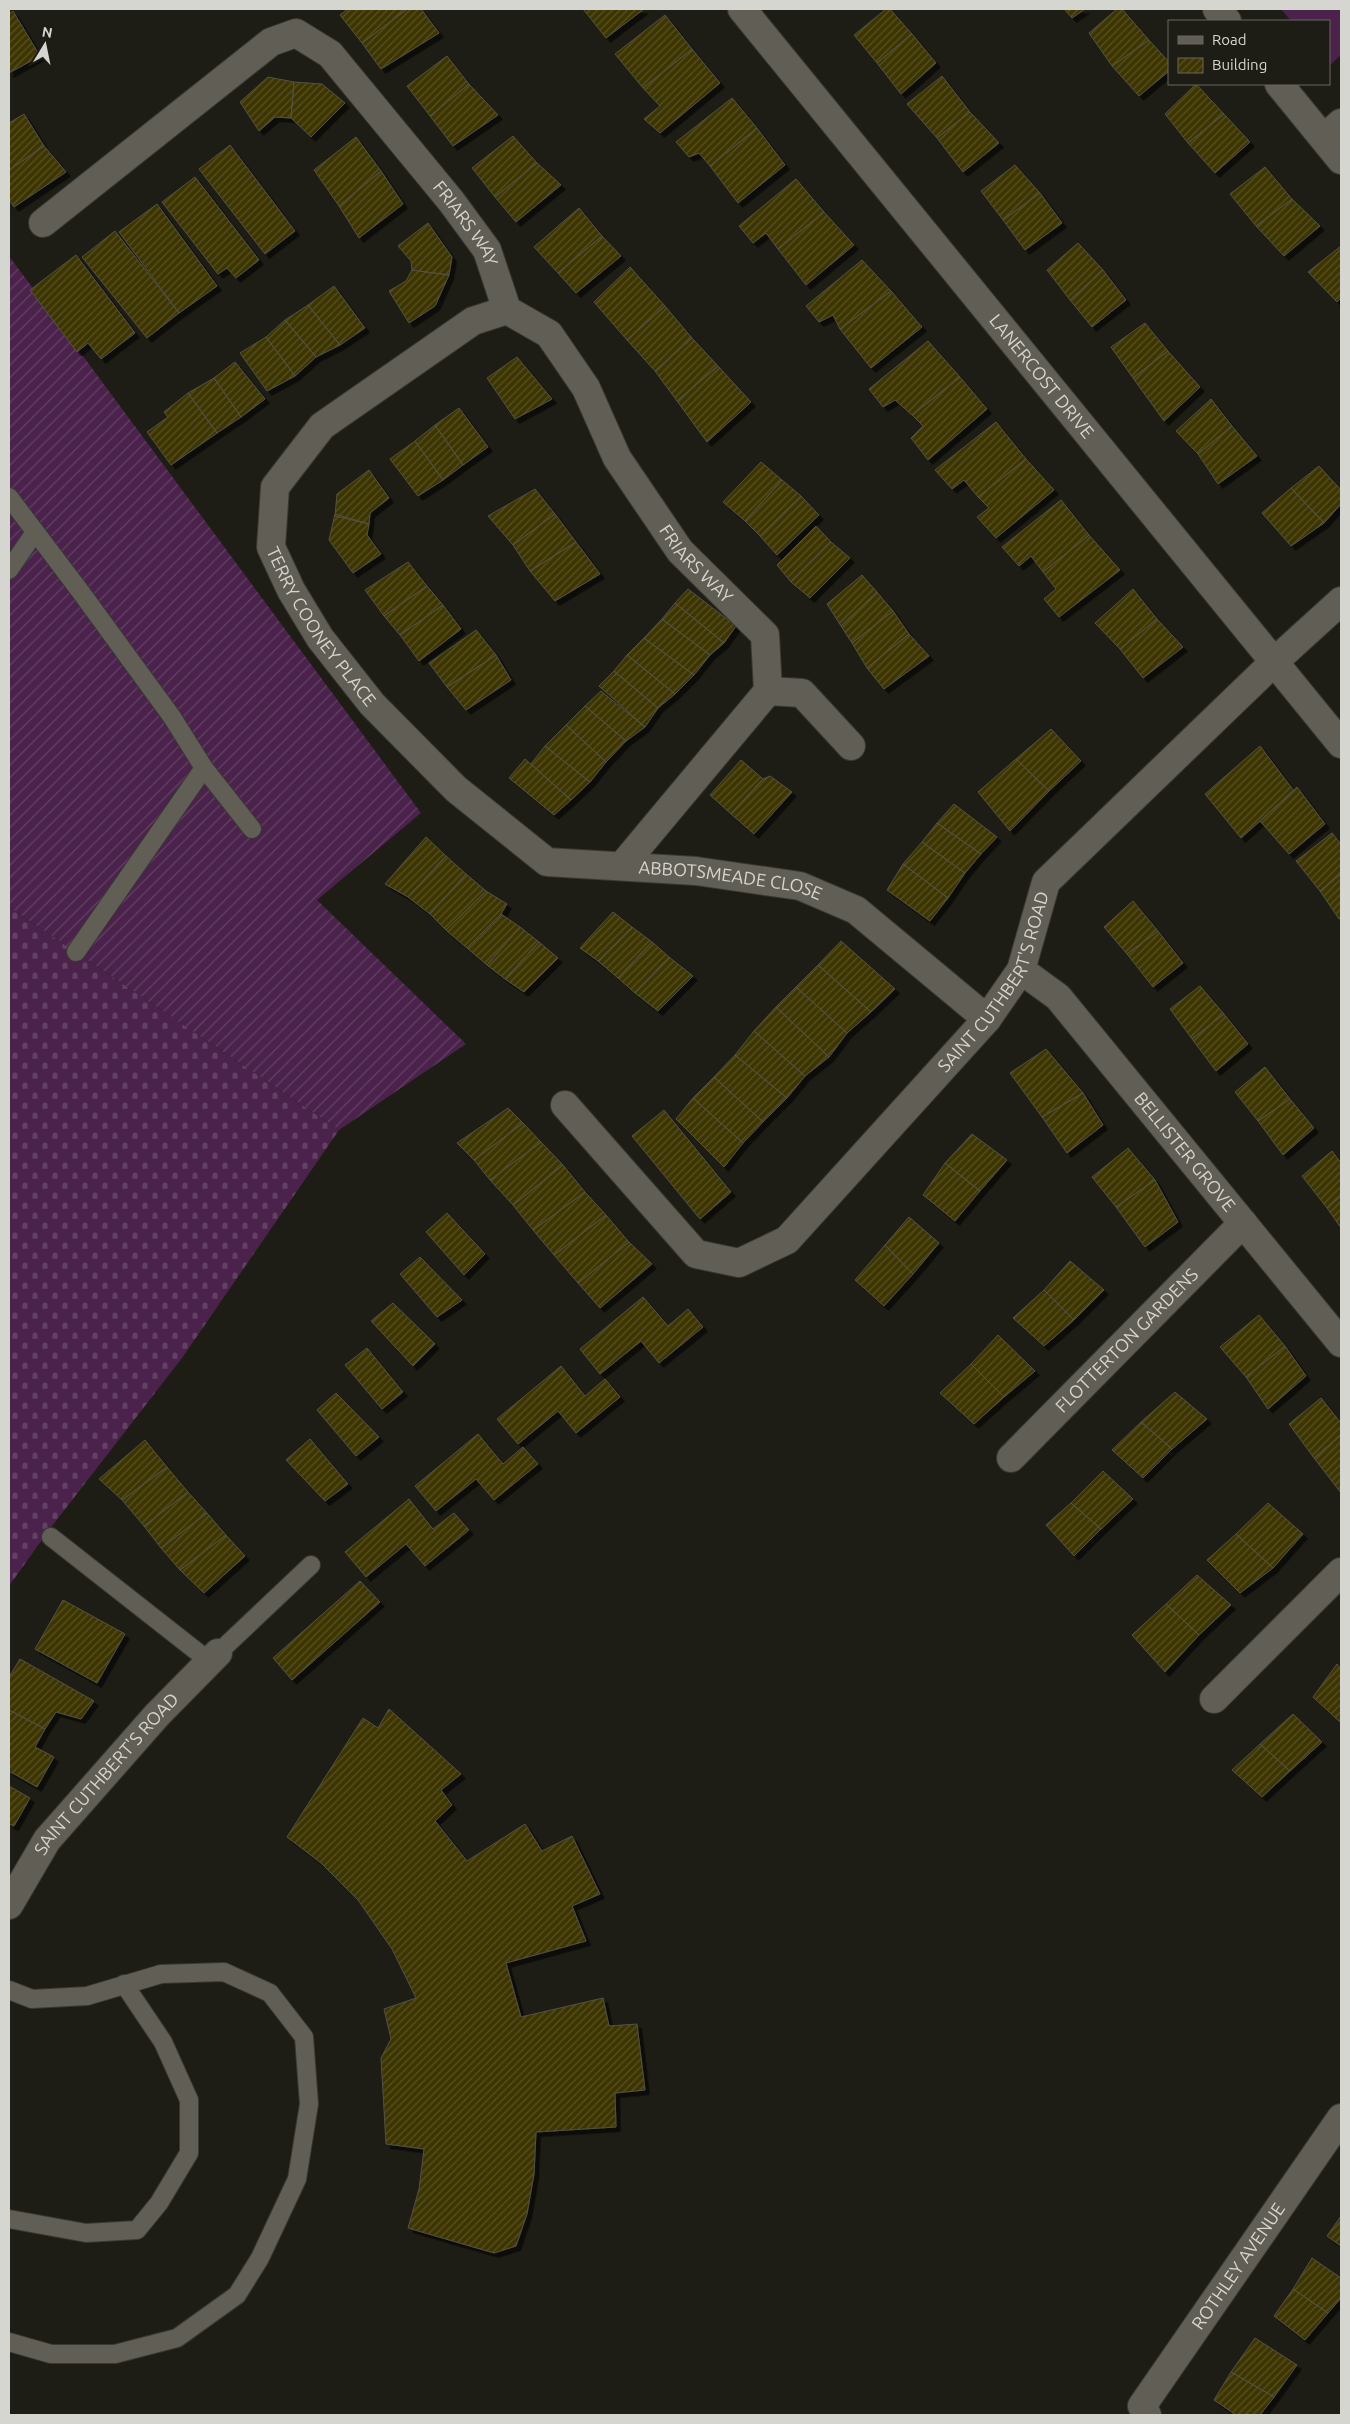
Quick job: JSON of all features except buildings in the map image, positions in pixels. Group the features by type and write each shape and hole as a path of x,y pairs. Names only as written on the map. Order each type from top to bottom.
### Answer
{"street":[{"name":"LANERCOST DRIVE","path":"742,9 1341,744"},
{"path":"1217,9 1226,20"},
{"name":"FRIARS WAY","path":"43,223 271,42 296,33 330,54 451,201 487,250 507,310 549,334 586,388 617,458 680,551 765,635 768,691"},
{"path":"1280,85 1333,131 1341,160"},
{"name":"TERRY COONEY PLACE","path":"456,789 372,704 320,638 291,590 271,548 274,487 322,426 472,321 507,310"},
{"name":"SAINT CUTHBERT'S ROAD","path":"565,1106 696,1254 738,1263 787,1240 987,1019 1021,970 1046,882 1274,662 1341,601"},
{"path":"622,866 768,691 802,693 851,746"},
{"name":"ABBOTSMEADE CLOSE","path":"456,789 547,862 696,871 800,886 856,910 987,1019"},
{"name":"BELLISTER GROVE","path":"1021,970 1058,997 1341,1343"},
{"name":"FLOTTERTON GARDENS","path":"1011,1458 1243,1223"},
{"path":"1214,1699 1341,1572"},
{"name":"SAINT CUTHBERT'S ROAD","path":"9,1905 47,1840 157,1715 213,1657"},
{"name":"ROTHLEY AVENUE","path":"1147,2415 1142,2406 1341,2118"}],"lane":[{"path":"9,498 172,717 204,768 252,829"},
{"path":"9,570 35,532"},
{"path":"76,952 204,768"},
{"path":"51,1537 213,1657 311,1565"},
{"path":"9,1990 32,1999 87,1996 161,1974 224,1972 270,1993 304,2037 309,2104 297,2179 260,2258 237,2294 178,2338 115,2354 51,2354 9,2342"},
{"path":"9,2219 86,2233 137,2230 159,2203 189,2153 189,2100 163,2042 124,1984"}],"green space":[{"path":"1281,9 1341,9 1341,55 1330,65 1330,20 1290,20"},
{"path":"9,256 421,813 317,900 466,1044 339,1130 9,907"},
{"path":"9,907 339,1130 182,1358 49,1530 9,1586"}]}
